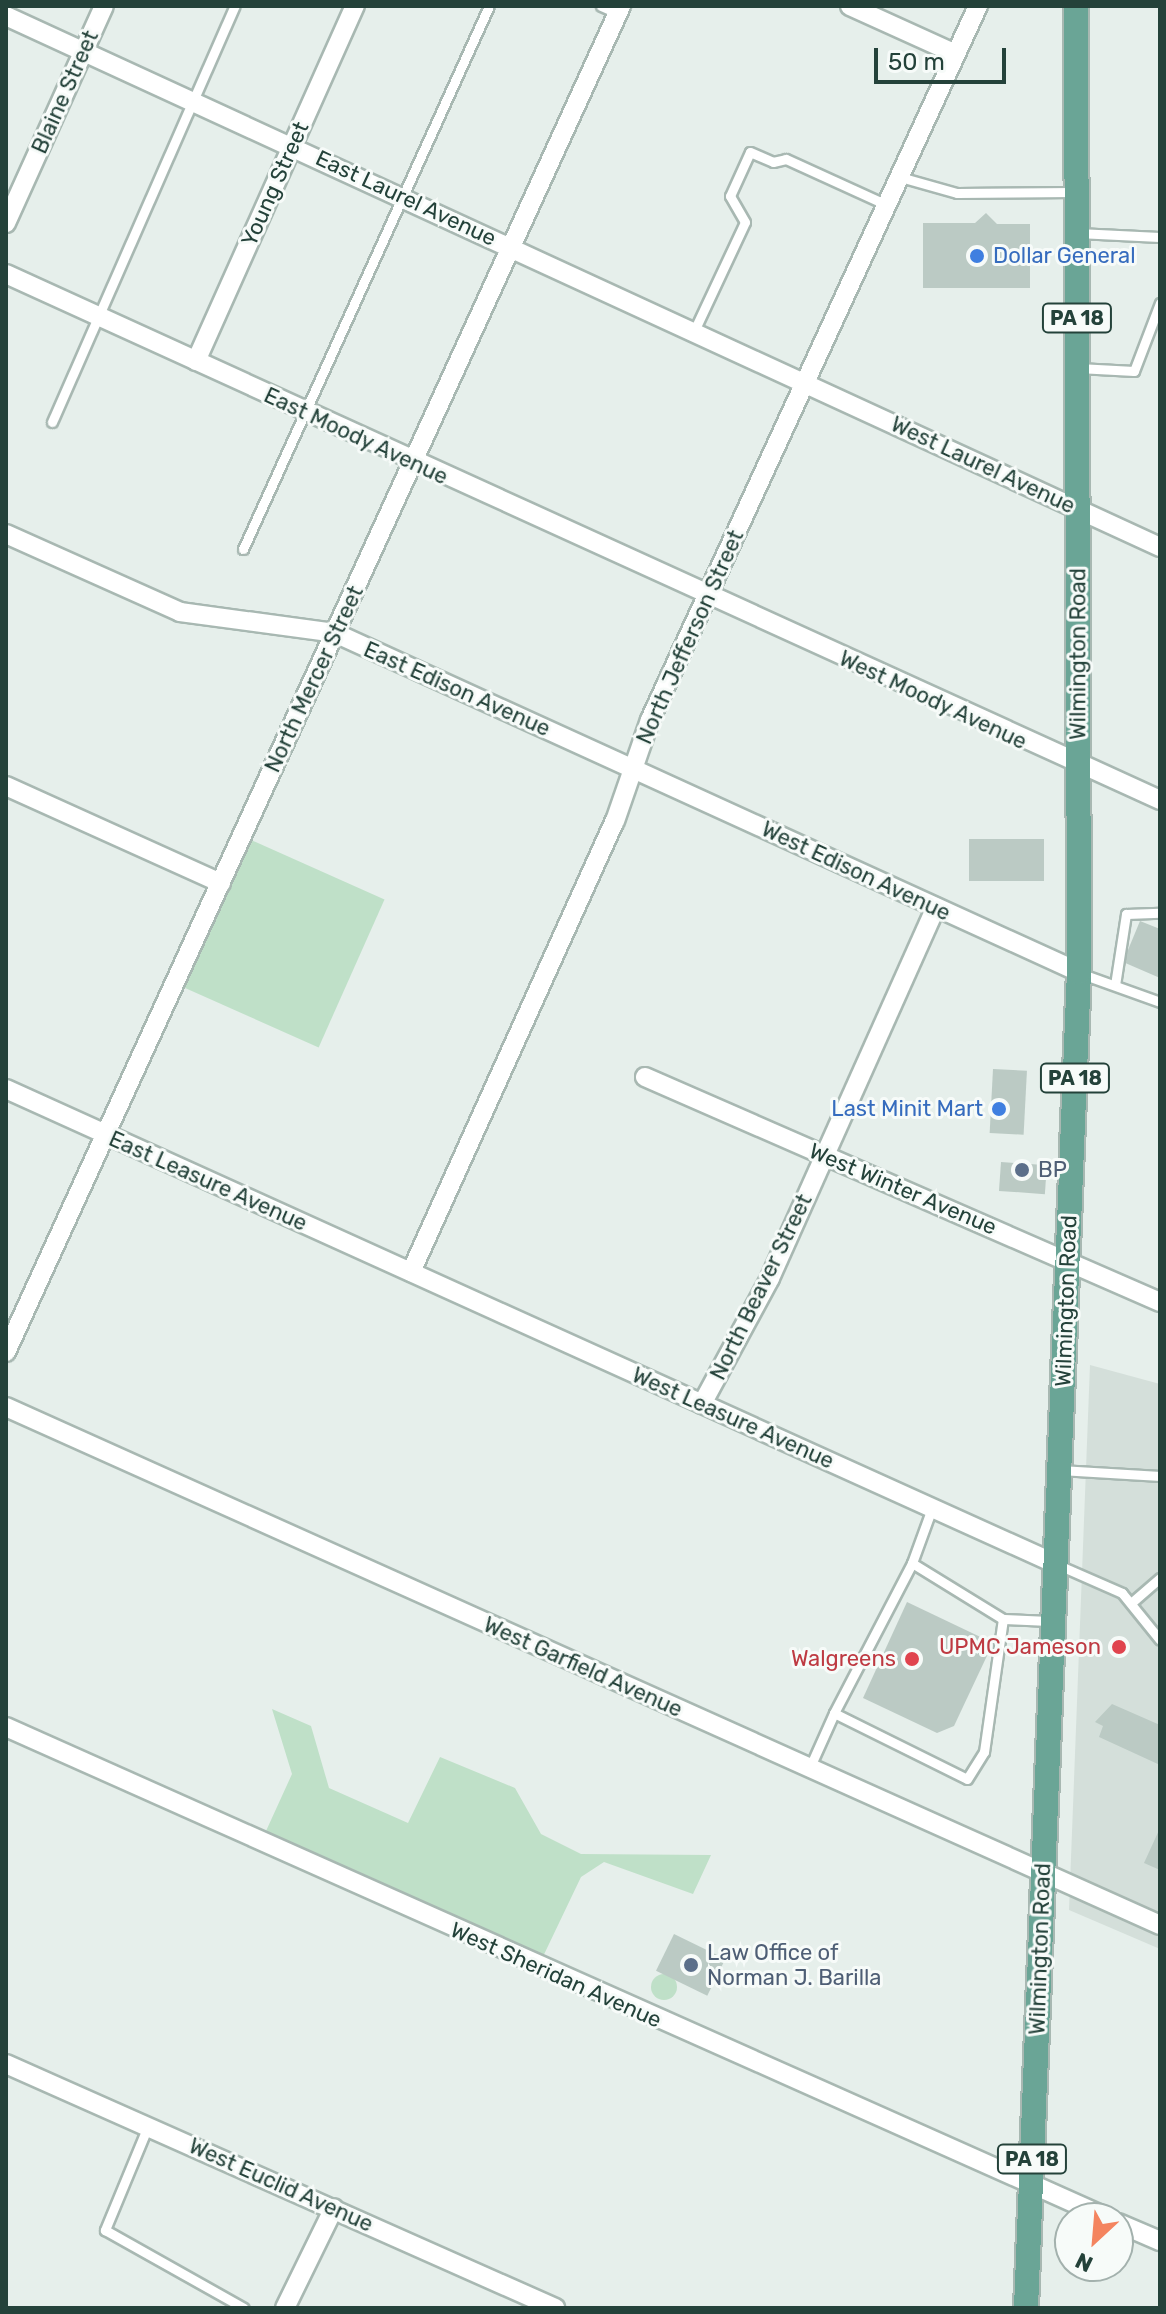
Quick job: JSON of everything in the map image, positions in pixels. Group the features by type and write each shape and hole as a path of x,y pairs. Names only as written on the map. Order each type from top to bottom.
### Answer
{"main road":[{"name":"Wilmington Road","path":"1026,2308 1079,972 1076,6"}],"street":[{"name":"Blaine Street","path":"6,223 104,6"},
{"name":"Young Street","path":"196,361 355,6"},
{"path":"850,6 956,54"},
{"name":"North Jefferson Street","path":"411,1272 707,597 978,6"},
{"name":"North Mercer Street","path":"6,1352 511,246 613,8"},
{"name":"East Laurel Avenue","path":"6,16 805,382"},
{"name":"East Moody Avenue","path":"6,274 707,597"},
{"name":"West Laurel Avenue","path":"805,382 1160,547"},
{"name":"East Edison Avenue","path":"6,534 180,612 335,633 633,769"},
{"name":"West Moody Avenue","path":"707,597 1078,767 1160,800"},
{"name":"West Edison Avenue","path":"633,769 1079,972"},
{"path":"6,786 221,883"},
{"name":"North Beaver Street","path":"702,1404 770,1278 936,907"},
{"name":"West Winter Avenue","path":"645,1077 1160,1302"},
{"name":"East Leasure Avenue","path":"6,1089 411,1272"},
{"name":"West Leasure Avenue","path":"411,1272 1056,1564"},
{"name":"West Garfield Avenue","path":"6,1407 1160,1925"},
{"name":"West Sheridan Avenue","path":"6,1727 1068,2202"},
{"name":"West Euclid Avenue","path":"6,2064 555,2308"},
{"path":"285,2308 334,2208"},
{"path":"1134,2230 1160,2241"}],"lane":[{"path":"52,422 191,100 235,6"},
{"path":"243,549 489,6"},
{"path":"694,331 745,222 730,196 750,152 773,162 786,159 887,205"},
{"path":"900,177 957,193 1077,191"},
{"path":"1077,233 1160,237"},
{"path":"1077,368 1134,371 1160,303"},
{"path":"1115,985 1126,914 1160,913"},
{"path":"1079,972 1160,1002"},
{"path":"1059,1470 1160,1476"},
{"path":"809,1769 834,1713 912,1563 932,1508"},
{"path":"912,1563 1003,1619 1053,1621"},
{"path":"1056,1564 1114,1587 1159,1637"},
{"path":"1131,1603 1160,1578"},
{"path":"834,1713 967,1779 984,1752 1003,1619"},
{"path":"148,2126 105,2230 244,2308"}],"shaded area":[{"name":"UPMC Jameson","path":"1090,1365 1160,1384 1160,1949 1069,1910"}],"green space":[{"path":"242,836 385,899 319,1047 176,984"},
{"path":"272,1709 311,1726 329,1788 408,1823 440,1757 515,1788 541,1834 581,1854 711,1855 693,1894 604,1862 581,1877 538,1967 261,1842 292,1774"},
{"path":"664,1974 673,1978 677,1987 673,1996 664,2000 655,1996 651,1987 655,1978"}],"building":[{"name":"Dollar General","path":"986,213 997,224 1030,224 1030,288 923,288 923,223 975,223"},
{"path":"969,839 1044,839 1044,881 969,881"},
{"path":"1140,921 1160,929 1160,978 1123,962"},
{"path":"993,1069 1027,1071 1024,1135 990,1133"},
{"path":"1001,1162 1047,1165 1045,1194 999,1191"},
{"name":"Walgreens","path":"907,1602 993,1643 954,1726 937,1733 863,1698"},
{"path":"1112,1704 1160,1725 1160,1765 1099,1737 1103,1726 1095,1722"},
{"path":"1160,1828 1160,1870 1144,1863"},
{"name":"Law Office of Norman J. Barilla","path":"674,1934 725,1959 707,1996 656,1971"}],"place":[{"name":"Dollar General","path":"977,256"},
{"name":"Last Minit Mart","path":"999,1109"},
{"name":"BP","path":"1022,1170"},
{"name":"UPMC Jameson","path":"1119,1647"},
{"name":"Walgreens","path":"912,1659"},
{"name":"Law Office of Norman J. Barilla","path":"691,1965"}]}
